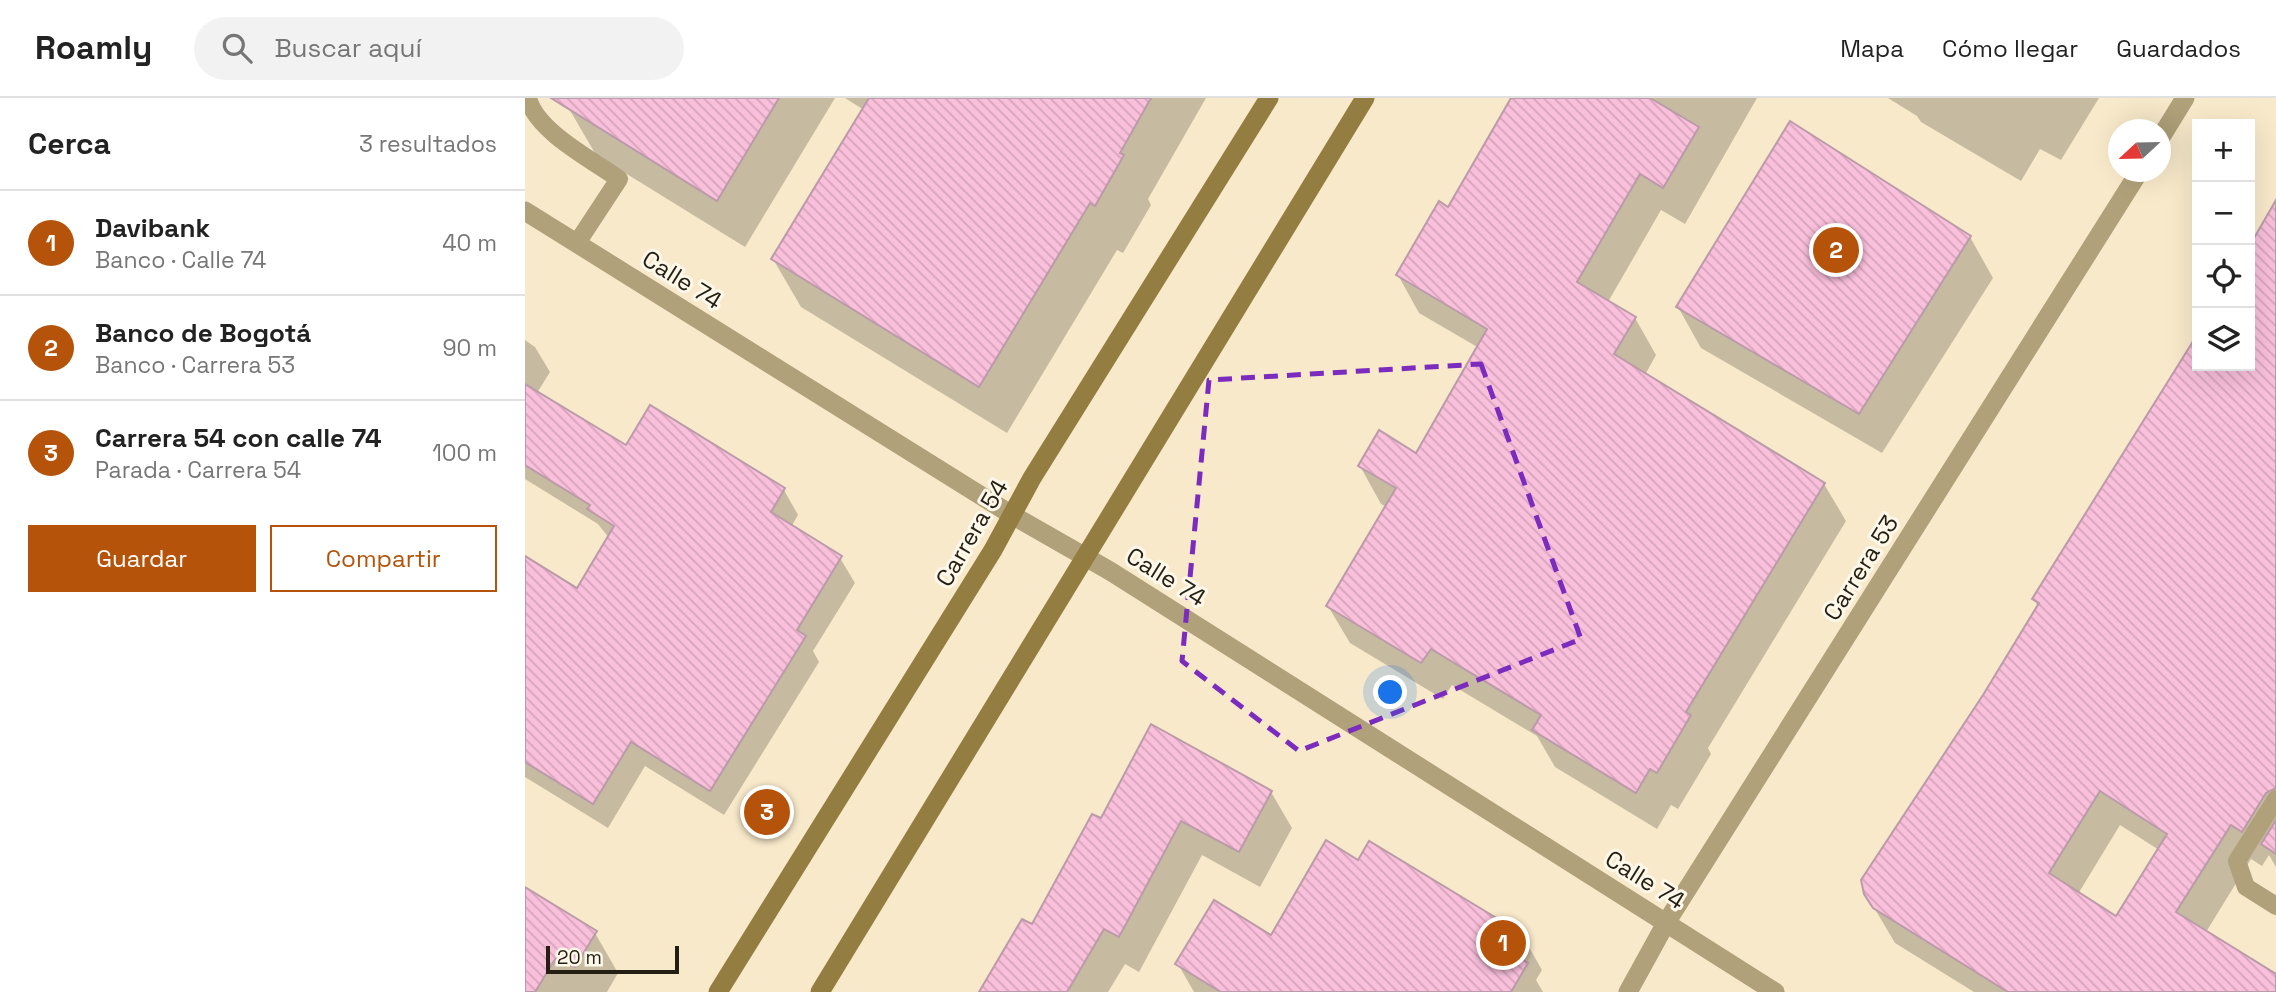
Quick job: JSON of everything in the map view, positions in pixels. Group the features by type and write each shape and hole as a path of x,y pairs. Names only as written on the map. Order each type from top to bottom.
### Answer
{"main road":[{"name":"Carrera 54","path":"718,992 1012,515 1032,478 1269,98"},
{"path":"820,992 1364,98"}],"street":[{"path":"2171,121 2185,98"},
{"name":"Carrera 53","path":"1628,992 1666,923 2133,182"},
{"name":"Calle 74","path":"525,211 1012,515 1086,556 1775,992"}],"lane":[{"path":"528,98 531,112 543,125 619,179 577,243"},
{"path":"2276,799 2237,861 2246,887 2276,906"}],"highlighted area":[{"path":"1481,364 1581,639 1299,751 1182,661 1209,380"}],"building":[{"path":"551,98 779,98 717,201"},
{"path":"869,98 1151,98 1120,153 1124,155 1095,206 1090,203 979,387 771,259"},
{"path":"1511,98 1650,98 1699,127 1663,188 1640,174 1577,282 1636,317 1614,354 1825,483 1686,712 1691,715 1657,773 1650,769 1636,793 1532,730 1541,715 1431,649 1421,663 1326,606 1396,488 1358,466 1379,430 1416,453 1487,329 1396,275 1439,201 1448,207"},
{"path":"1790,121 1971,236 1859,414 1676,307"},
{"path":"2276,200 2276,788 2266,793 2242,832 2231,825 2176,912 2276,974 2276,992 2008,992 1873,908 1864,894 1861,880 1983,695 2039,603 2032,599 2192,343 2192,371 2255,371 2255,236","holes":["2100,791 2167,834 2116,916 2049,873"]},
{"path":"525,384 626,445 650,405 785,488 771,512 842,556 797,630 806,636 710,791 631,742 593,804 525,762 525,556 577,588 614,526 587,509 590,505 525,465"},
{"path":"1151,724 1272,791 1239,852 1181,821 1119,937 1104,929 1067,992 979,992 1022,919 1032,924 1092,814 1101,818"},
{"path":"2276,820 2276,854 2261,844"},
{"path":"1326,840 1358,860 1369,841 1523,934 1512,953 1528,963 1511,992 1221,992 1175,964 1214,900 1271,935"},
{"path":"525,887 597,931 575,967 557,956 535,992 525,992"}],"place":[{"name":"Banco de Bogotá","path":"1836,250"},
{"name":"Carrera 54 con calle 74","path":"767,812"},
{"name":"Davibank","path":"1503,943"}]}
